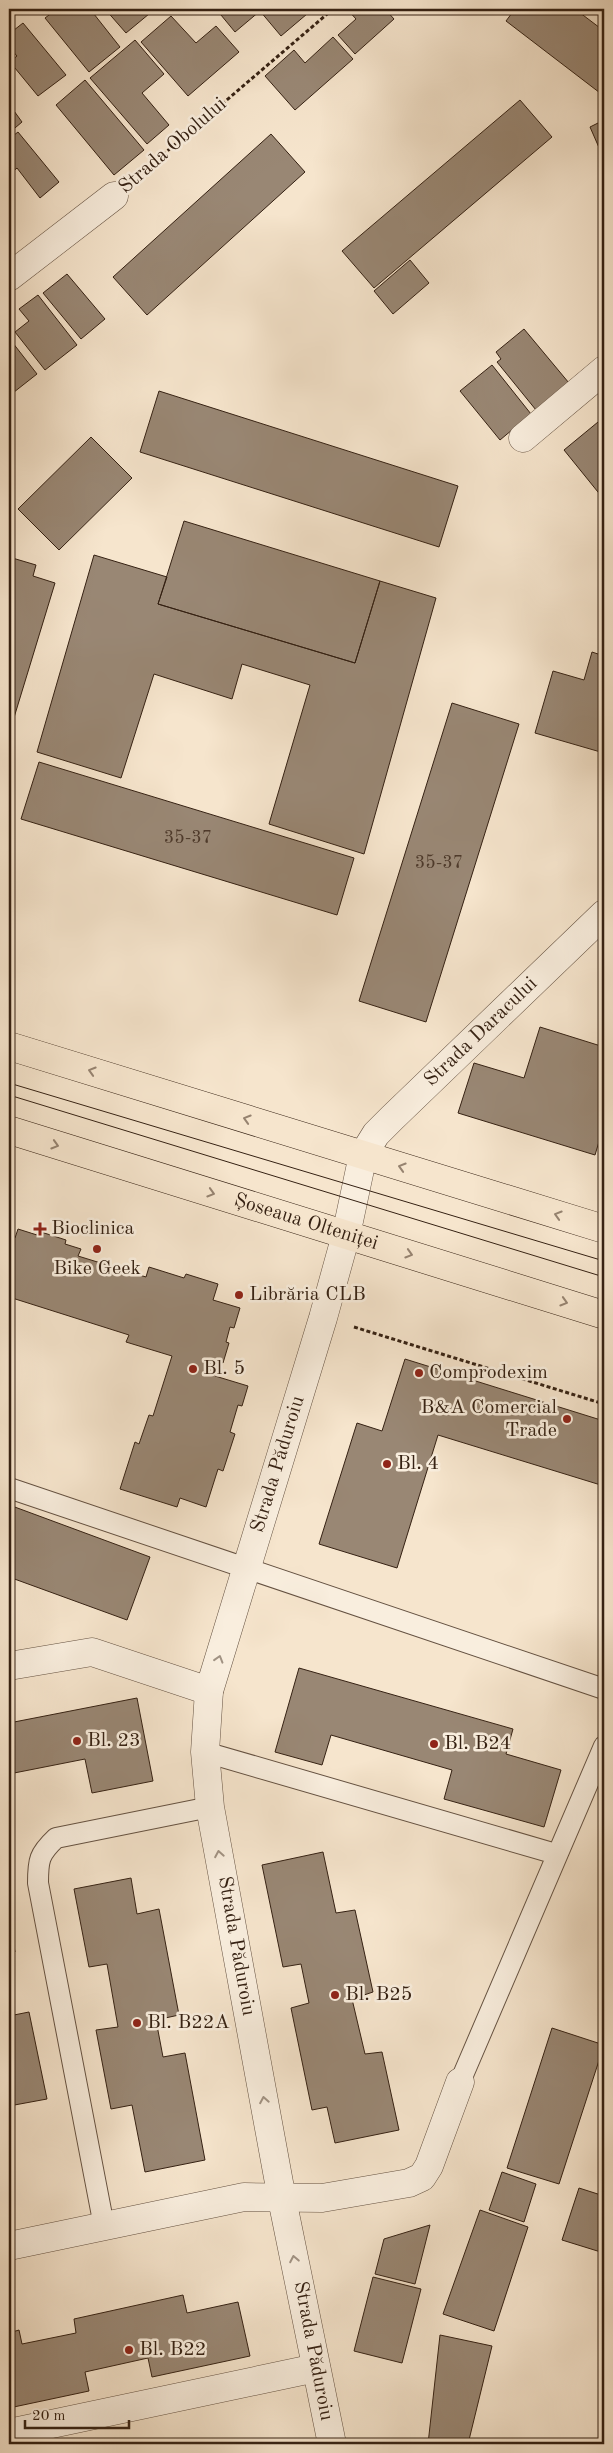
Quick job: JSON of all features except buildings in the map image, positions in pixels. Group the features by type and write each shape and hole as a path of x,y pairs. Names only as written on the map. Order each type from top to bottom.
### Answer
{"main road":[{"path":"9,1046 604,1229"},
{"name":"Șoseaua Olteniței","path":"9,1130 604,1315"}],"street":[{"name":"Strada Obolului","path":"9,276 114,196"},
{"path":"523,438 604,370"},
{"name":"Strada Daracului","path":"346,1235 363,1155 376,1134 604,914"},
{"name":"Strada Păduroiu","path":"332,2444 282,2199 210,1807 205,1752 209,1691 323,1318 346,1235"},
{"path":"9,1666 92,1652 209,1691"},
{"path":"9,2246 244,2197 282,2199 322,2198 356,2194 409,2183 422,2177 430,2166 460,2082"},
{"path":"9,2433 316,2368"}],"lane":[{"path":"9,1488 604,1689"},
{"path":"460,2082 556,1854 604,1746"},
{"path":"205,1752 556,1854"},
{"path":"104,2226 38,1883 38,1862 44,1849 56,1838 210,1807"}],"path":[{"name":"Strada Obolului","path":"114,196 333,9"},
{"path":"323,1318 604,1404"}],"tram line":[{"path":"9,1083 604,1261"},
{"path":"9,1095 604,1277"}],"place":[{"name":"Bioclinica","path":"40,1229"},
{"name":"Bike Geek","path":"97,1249"},
{"name":"Librăria CLB","path":"239,1295"},
{"name":"Bl. 5","path":"193,1369"},
{"name":"Comprodexim","path":"419,1373"},
{"name":"B&A Comercial Trade","path":"567,1419"},
{"name":"Bl. 4","path":"387,1464"},
{"name":"Bl. 23","path":"77,1741"},
{"name":"Bl. B24","path":"434,1744"},
{"name":"Bl. B25","path":"335,1995"},
{"name":"Bl. B22A","path":"137,2023"},
{"name":"Bl. B22","path":"129,2350"}]}
